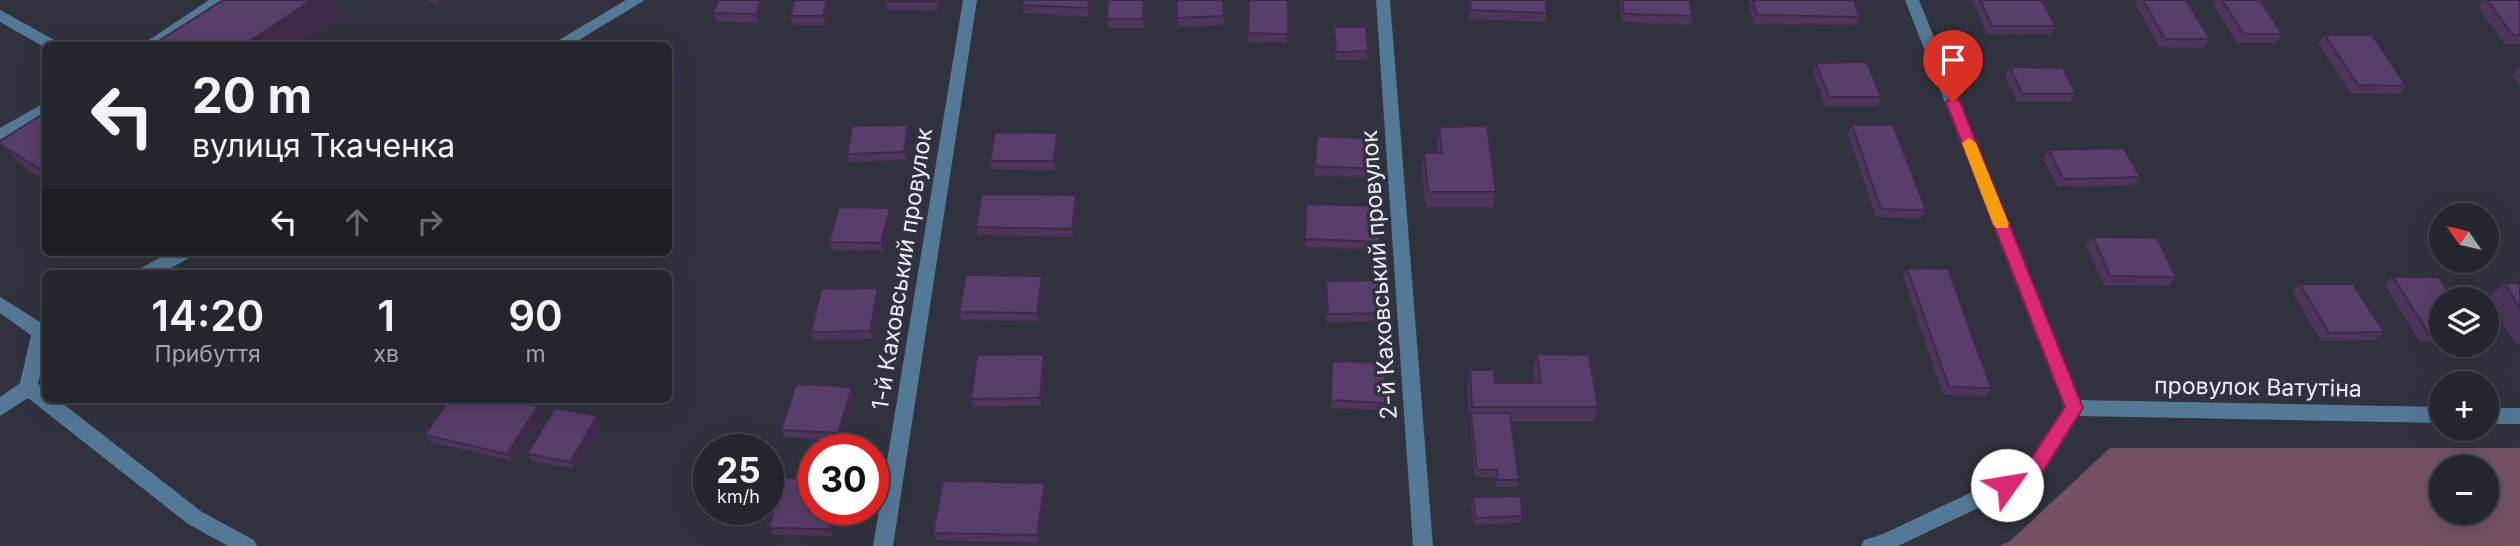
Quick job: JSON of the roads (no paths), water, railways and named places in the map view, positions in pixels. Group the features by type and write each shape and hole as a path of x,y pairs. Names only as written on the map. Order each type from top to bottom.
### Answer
{"street":[{"path":"153,42 220,0"},
{"path":"563,42 638,0"},
{"name":"1-й Каховський провулок","path":"883,546 970,0"},
{"name":"2-й Каховський провулок","path":"1384,0 1423,546"},
{"path":"1871,546 1886,542 2032,473 2074,408 1912,0"},
{"path":"0,15 45,42"},
{"path":"0,136 42,110"},
{"path":"152,270 178,256"},
{"path":"0,304 42,330"},
{"path":"0,408 28,387 42,335"},
{"path":"28,387 42,398"},
{"path":"48,403 195,518 247,546"},
{"name":"провулок Ватутіна","path":"2074,408 2429,415"},
{"path":"2499,416 2520,416"}]}
